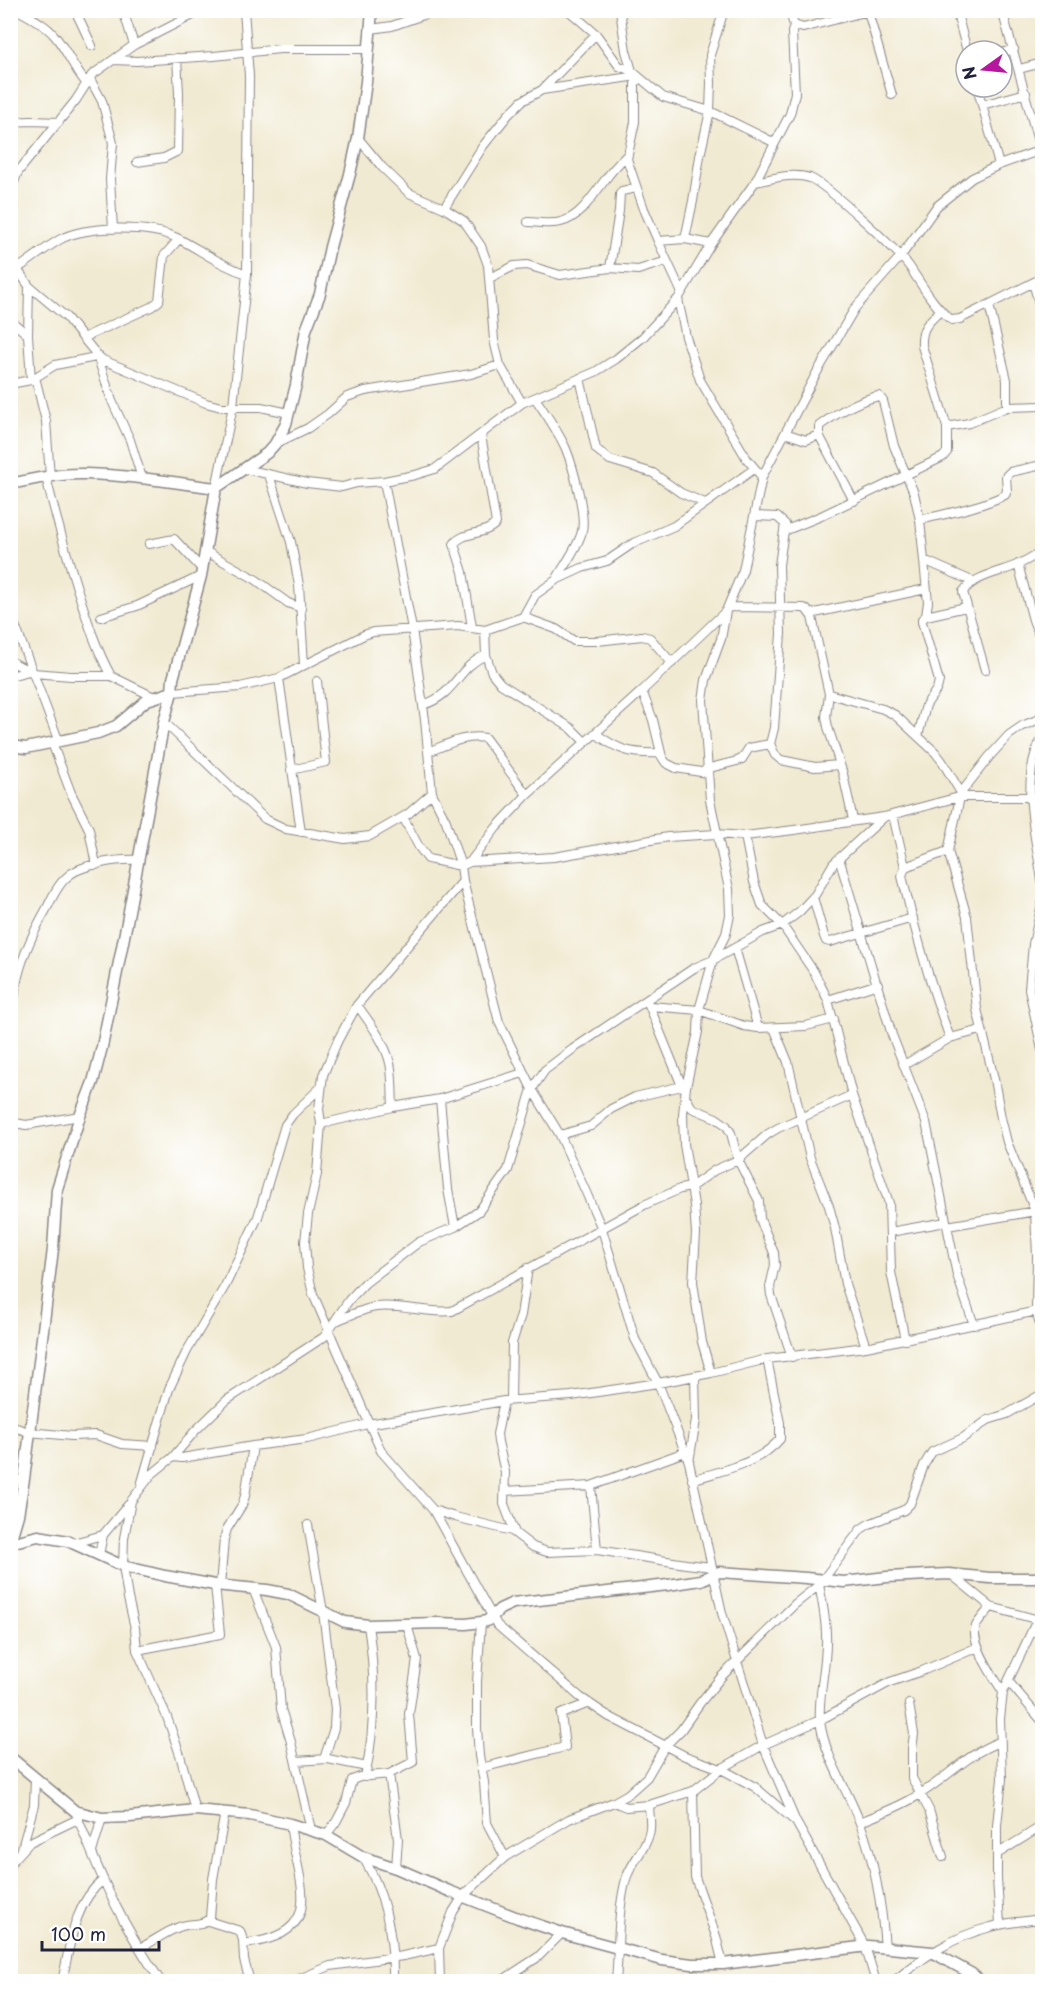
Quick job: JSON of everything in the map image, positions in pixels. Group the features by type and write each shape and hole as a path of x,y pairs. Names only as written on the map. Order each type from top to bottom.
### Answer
{"street":[{"path":"75,10 92,45"},
{"path":"123,10 134,45"},
{"path":"10,192 14,172 59,122 89,81 134,45 193,15 197,10"},
{"path":"244,10 248,54 247,274 233,406 206,551 164,722 102,1047 93,1082 57,1189 53,1249 24,1479 18,1515 10,1543 38,1536 73,1543 123,1566 217,1586 288,1594 345,1622 368,1625 466,1624 486,1620 500,1609 513,1603 701,1580 712,1570"},
{"path":"10,484 82,474 142,478 216,488 267,453 275,444 286,424 306,330 320,294 350,174 358,138 372,10"},
{"path":"371,29 392,26 437,10"},
{"path":"568,10 596,34 619,66 636,75 663,97 710,111 775,143"},
{"path":"528,222 551,224 573,217 627,154 635,122 636,75 626,51 620,10"},
{"path":"685,239 710,111 710,55 724,10"},
{"path":"789,10 795,25 802,28 870,11 892,95"},
{"path":"956,10 964,39"},
{"path":"1002,10 1011,39"},
{"path":"21,11 53,33 75,70 89,81 102,101 114,142 110,179 112,229"},
{"path":"245,469 342,487 357,483 384,481 435,469 522,403 595,372 616,359 643,337 680,295 711,244 755,182 790,114 795,93 792,32 795,25"},
{"path":"444,208 483,146 508,115 522,101 542,90 596,34"},
{"path":"114,60 136,61 248,54 280,49 368,49"},
{"path":"711,1373 702,1342 693,1282 696,1233 684,1144 683,1114 684,1090 695,1050 699,1010 713,960 726,934 730,915 729,889 716,834 707,771 703,700 711,663 721,639 727,609 743,570 762,477 816,374 855,308 901,256 937,206 972,178 999,165 1042,153 1014,50"},
{"path":"137,162 164,158 177,151 179,93 177,58"},
{"path":"1019,69 1042,63"},
{"path":"542,90 636,75"},
{"path":"982,105 1026,93"},
{"path":"980,99 999,165"},
{"path":"10,122 59,122"},
{"path":"358,138 409,193 444,208 464,221 481,246 488,265 494,340 500,364 522,403"},
{"path":"627,154 636,188 680,295 686,337 700,380 754,469 762,477"},
{"path":"755,182 796,176 811,178 836,197 901,256 941,310 952,320 960,319 1042,278"},
{"path":"610,268 620,194 622,191 636,188"},
{"path":"142,478 130,440 112,401 96,356 66,317 29,286 14,267 60,239 112,229 149,229 179,239 231,269 247,274"},
{"path":"83,338 151,307 159,301 164,256 179,239"},
{"path":"658,241 685,239 711,244"},
{"path":"490,278 514,266 527,265 560,275 610,268 638,270 667,261"},
{"path":"1033,283 1042,313"},
{"path":"29,286 28,335 33,378 46,421 48,477 57,522 99,654 111,676"},
{"path":"988,305 1007,380 1007,407"},
{"path":"784,531 854,501 948,452 947,427 921,336 925,325 941,310"},
{"path":"10,320 28,335"},
{"path":"10,384 33,378 55,364 96,356 206,403 221,407 261,407 289,413"},
{"path":"275,444 308,428 346,397 365,391 471,374 500,364"},
{"path":"580,378 596,449 610,460 653,473 681,493 705,503"},
{"path":"854,501 819,435 819,426 852,406 879,396 883,401 894,446 908,474 920,520 928,602 926,616"},
{"path":"535,398 567,451 582,514 583,528 579,540 556,580"},
{"path":"947,427 969,423 1007,407 1042,406"},
{"path":"785,433 806,440 819,435"},
{"path":"472,627 462,572 453,544 457,539 491,529 496,523 481,435"},
{"path":"920,520 998,499 1007,491 1006,477 1010,472 1042,465"},
{"path":"10,746 26,748 98,733 116,726 147,700 172,692 240,687 279,678 374,632 472,627 485,630 523,616 535,596 556,580 582,568 607,561 632,544 674,526 754,469"},
{"path":"269,475 291,542 299,585 304,665"},
{"path":"384,481 412,629 432,793 446,821 461,866 499,1022 532,1089 560,1135 602,1229 635,1339 658,1383 688,1461 722,1613 763,1745 796,1822 865,1946 876,1982"},
{"path":"755,516 777,517 785,524 779,565 781,608 774,728 770,744 775,755 781,760 816,767 839,765"},
{"path":"149,544 174,539 201,573"},
{"path":"206,551 255,579 288,603 301,608"},
{"path":"985,670 963,592 966,586 1042,551"},
{"path":"924,560 975,582"},
{"path":"1018,564 1033,621 1042,643"},
{"path":"101,617 148,601 201,573"},
{"path":"810,614 926,589"},
{"path":"918,736 926,705 939,681 922,619 926,616 966,607"},
{"path":"470,862 496,828 527,795 642,691 727,609 804,608 810,614 828,694 826,717 853,820"},
{"path":"10,612 71,793 89,829 96,865"},
{"path":"523,616 556,629 574,641 642,636 651,638 672,663"},
{"path":"485,630 486,655 492,673 501,684 571,728 585,742"},
{"path":"423,705 445,694 466,667 486,655"},
{"path":"10,661 31,672"},
{"path":"10,676 31,672 71,676 111,676 154,697"},
{"path":"279,678 301,832"},
{"path":"291,770 326,762 317,681"},
{"path":"642,691 653,720 660,753 666,764 676,768 707,771 742,759 749,748 770,744"},
{"path":"828,694 883,709 895,715 942,760 960,795"},
{"path":"1042,718 1022,726 1009,735 960,795 948,851 967,916 973,985 1007,1142 1039,1210 1037,1256 1042,1331"},
{"path":"164,722 265,819 286,829 345,839 362,838 370,836 403,817 432,793"},
{"path":"595,733 622,750 639,754 660,753"},
{"path":"428,752 456,740 477,736 485,738 527,795"},
{"path":"1042,738 1033,757 1030,797 1042,881"},
{"path":"10,791 14,812 10,817"},
{"path":"403,817 419,848 428,859 461,866 470,862 554,857 668,837 716,834 745,836 889,816 960,795 1042,797"},
{"path":"99,1555 103,1535 141,1487 227,1400 319,1341 336,1321 349,1300 365,1283 419,1242 455,1227 479,1210 508,1170 532,1089 545,1070 582,1043 648,1004 694,968 763,932 782,925 813,897 833,864 889,816"},
{"path":"889,816 905,867 902,876 913,918 936,1000 950,1038"},
{"path":"745,836 754,882 762,905 782,925 814,972 828,1000 852,1095 889,1203 891,1272 905,1340"},
{"path":"905,867 948,851"},
{"path":"839,858 892,1035 927,1122 957,1275 974,1325"},
{"path":"10,1026 17,979 33,934 54,894 66,877 96,865 121,859 138,860"},
{"path":"463,881 357,1005 338,1040 323,1075 321,1087 317,1174 308,1214 305,1242 307,1268 313,1294 368,1424 381,1451 433,1510 486,1620 478,1661 477,1728 487,1823 505,1857"},
{"path":"813,897 826,941 830,942 913,918"},
{"path":"1042,904 1033,944 1029,989 1042,1050"},
{"path":"735,948 758,1028"},
{"path":"828,1000 878,984"},
{"path":"648,1004 699,1010 744,1026 758,1028 806,1026 834,1019"},
{"path":"648,1004 692,1108 726,1125 731,1133 738,1160 759,1201 760,1219 774,1253 775,1265 770,1287 771,1295 792,1357"},
{"path":"357,1005 374,1028 390,1061 393,1107"},
{"path":"774,1028 788,1062 810,1158 829,1206 845,1284 866,1347"},
{"path":"904,1065 950,1038 981,1030"},
{"path":"321,1124 393,1107 440,1099 524,1073"},
{"path":"141,1487 170,1389 187,1351 225,1286 258,1217 285,1125 321,1087"},
{"path":"560,1135 591,1126 611,1109 635,1097 684,1090"},
{"path":"336,1321 374,1307 452,1311 645,1205 691,1186 715,1170 738,1160 768,1134 799,1117 852,1095"},
{"path":"440,1099 448,1189 455,1227"},
{"path":"304,1103 319,1109"},
{"path":"10,1122 26,1125 80,1116"},
{"path":"890,1232 1039,1210"},
{"path":"516,1534 504,1504 505,1472 497,1434 507,1400 512,1343 521,1315 528,1268"},
{"path":"172,1457 182,1458 307,1439 368,1424 507,1400 571,1396 658,1383 767,1359 905,1340 1039,1310"},
{"path":"693,1480 747,1462 768,1450 780,1439 780,1423 767,1359"},
{"path":"688,1461 696,1420 695,1376"},
{"path":"440,1982 439,1948 453,1912 463,1896 505,1857 569,1819 614,1802 628,1794 647,1777 665,1746 681,1730 722,1676 787,1611 821,1582 861,1529 904,1510 910,1504 924,1464 932,1452 963,1438 988,1420 1007,1414 1042,1394"},
{"path":"10,1426 29,1432 72,1436 96,1434 122,1444 153,1446"},
{"path":"137,1650 220,1634 217,1586 224,1539 245,1496 253,1446"},
{"path":"505,1491 591,1486 685,1452"},
{"path":"10,1481 24,1479"},
{"path":"591,1486 597,1550"},
{"path":"131,1501 124,1538 123,1566 137,1650 167,1717 195,1810"},
{"path":"433,1510 499,1527 516,1534 533,1547 547,1552 597,1550 735,1573 821,1582 949,1574 990,1578 1042,1578"},
{"path":"308,1525 323,1612 335,1709 334,1728 324,1759"},
{"path":"73,1543 103,1535"},
{"path":"949,1574 961,1581 991,1607 1040,1620 1003,1692 999,1719 1002,1779 997,1825 997,1879 1000,1924"},
{"path":"821,1582 826,1643 820,1720 831,1761 860,1822 879,1891 885,1948"},
{"path":"253,1589 276,1647 281,1709 296,1761 311,1830"},
{"path":"991,1607 976,1626 975,1637 978,1647 1003,1692"},
{"path":"486,1620 497,1625 589,1703 608,1716 685,1756 721,1769 755,1787 796,1822"},
{"path":"364,1777 374,1725 375,1691 368,1625"},
{"path":"326,1835 346,1803 352,1780 355,1777 389,1774 413,1762 409,1714 417,1659 407,1625"},
{"path":"614,1802 626,1807 649,1806 693,1791 721,1769 763,1745 820,1720 890,1682 978,1647"},
{"path":"1009,1682 1042,1721"},
{"path":"481,1768 565,1747 561,1714 589,1703"},
{"path":"909,1704 914,1734 911,1769 914,1783 929,1810 943,1857"},
{"path":"860,1822 921,1794 949,1771 983,1749 999,1742"},
{"path":"10,1757 76,1815 103,1880 129,1931 161,1982"},
{"path":"296,1761 324,1759 367,1767"},
{"path":"389,1774 398,1839 396,1868"},
{"path":"22,1850 34,1804 35,1778"},
{"path":"693,1791 695,1877 716,1936 723,1964"},
{"path":"616,1982 622,1896 627,1876 650,1829 649,1806"},
{"path":"10,1864 30,1842 76,1815 102,1818 130,1817 195,1810 250,1815 326,1835 363,1857 562,1933 662,1960 692,1964 723,1964 865,1946 932,1952 972,1974 981,1982"},
{"path":"208,1921 225,1812"},
{"path":"92,1852 102,1818"},
{"path":"243,1944 272,1939 280,1935 295,1920 303,1906 300,1869 294,1855 290,1824"},
{"path":"998,1854 1042,1826"},
{"path":"363,1857 383,1900 394,1957 393,1982"},
{"path":"62,1982 81,1909 87,1897 103,1880"},
{"path":"893,1982 932,1952 954,1940 1000,1924 1042,1919"},
{"path":"140,1948 179,1926 208,1921 240,1931 250,1982"},
{"path":"500,1982 538,1957 562,1933"},
{"path":"292,1982 330,1966 439,1948"}]}
